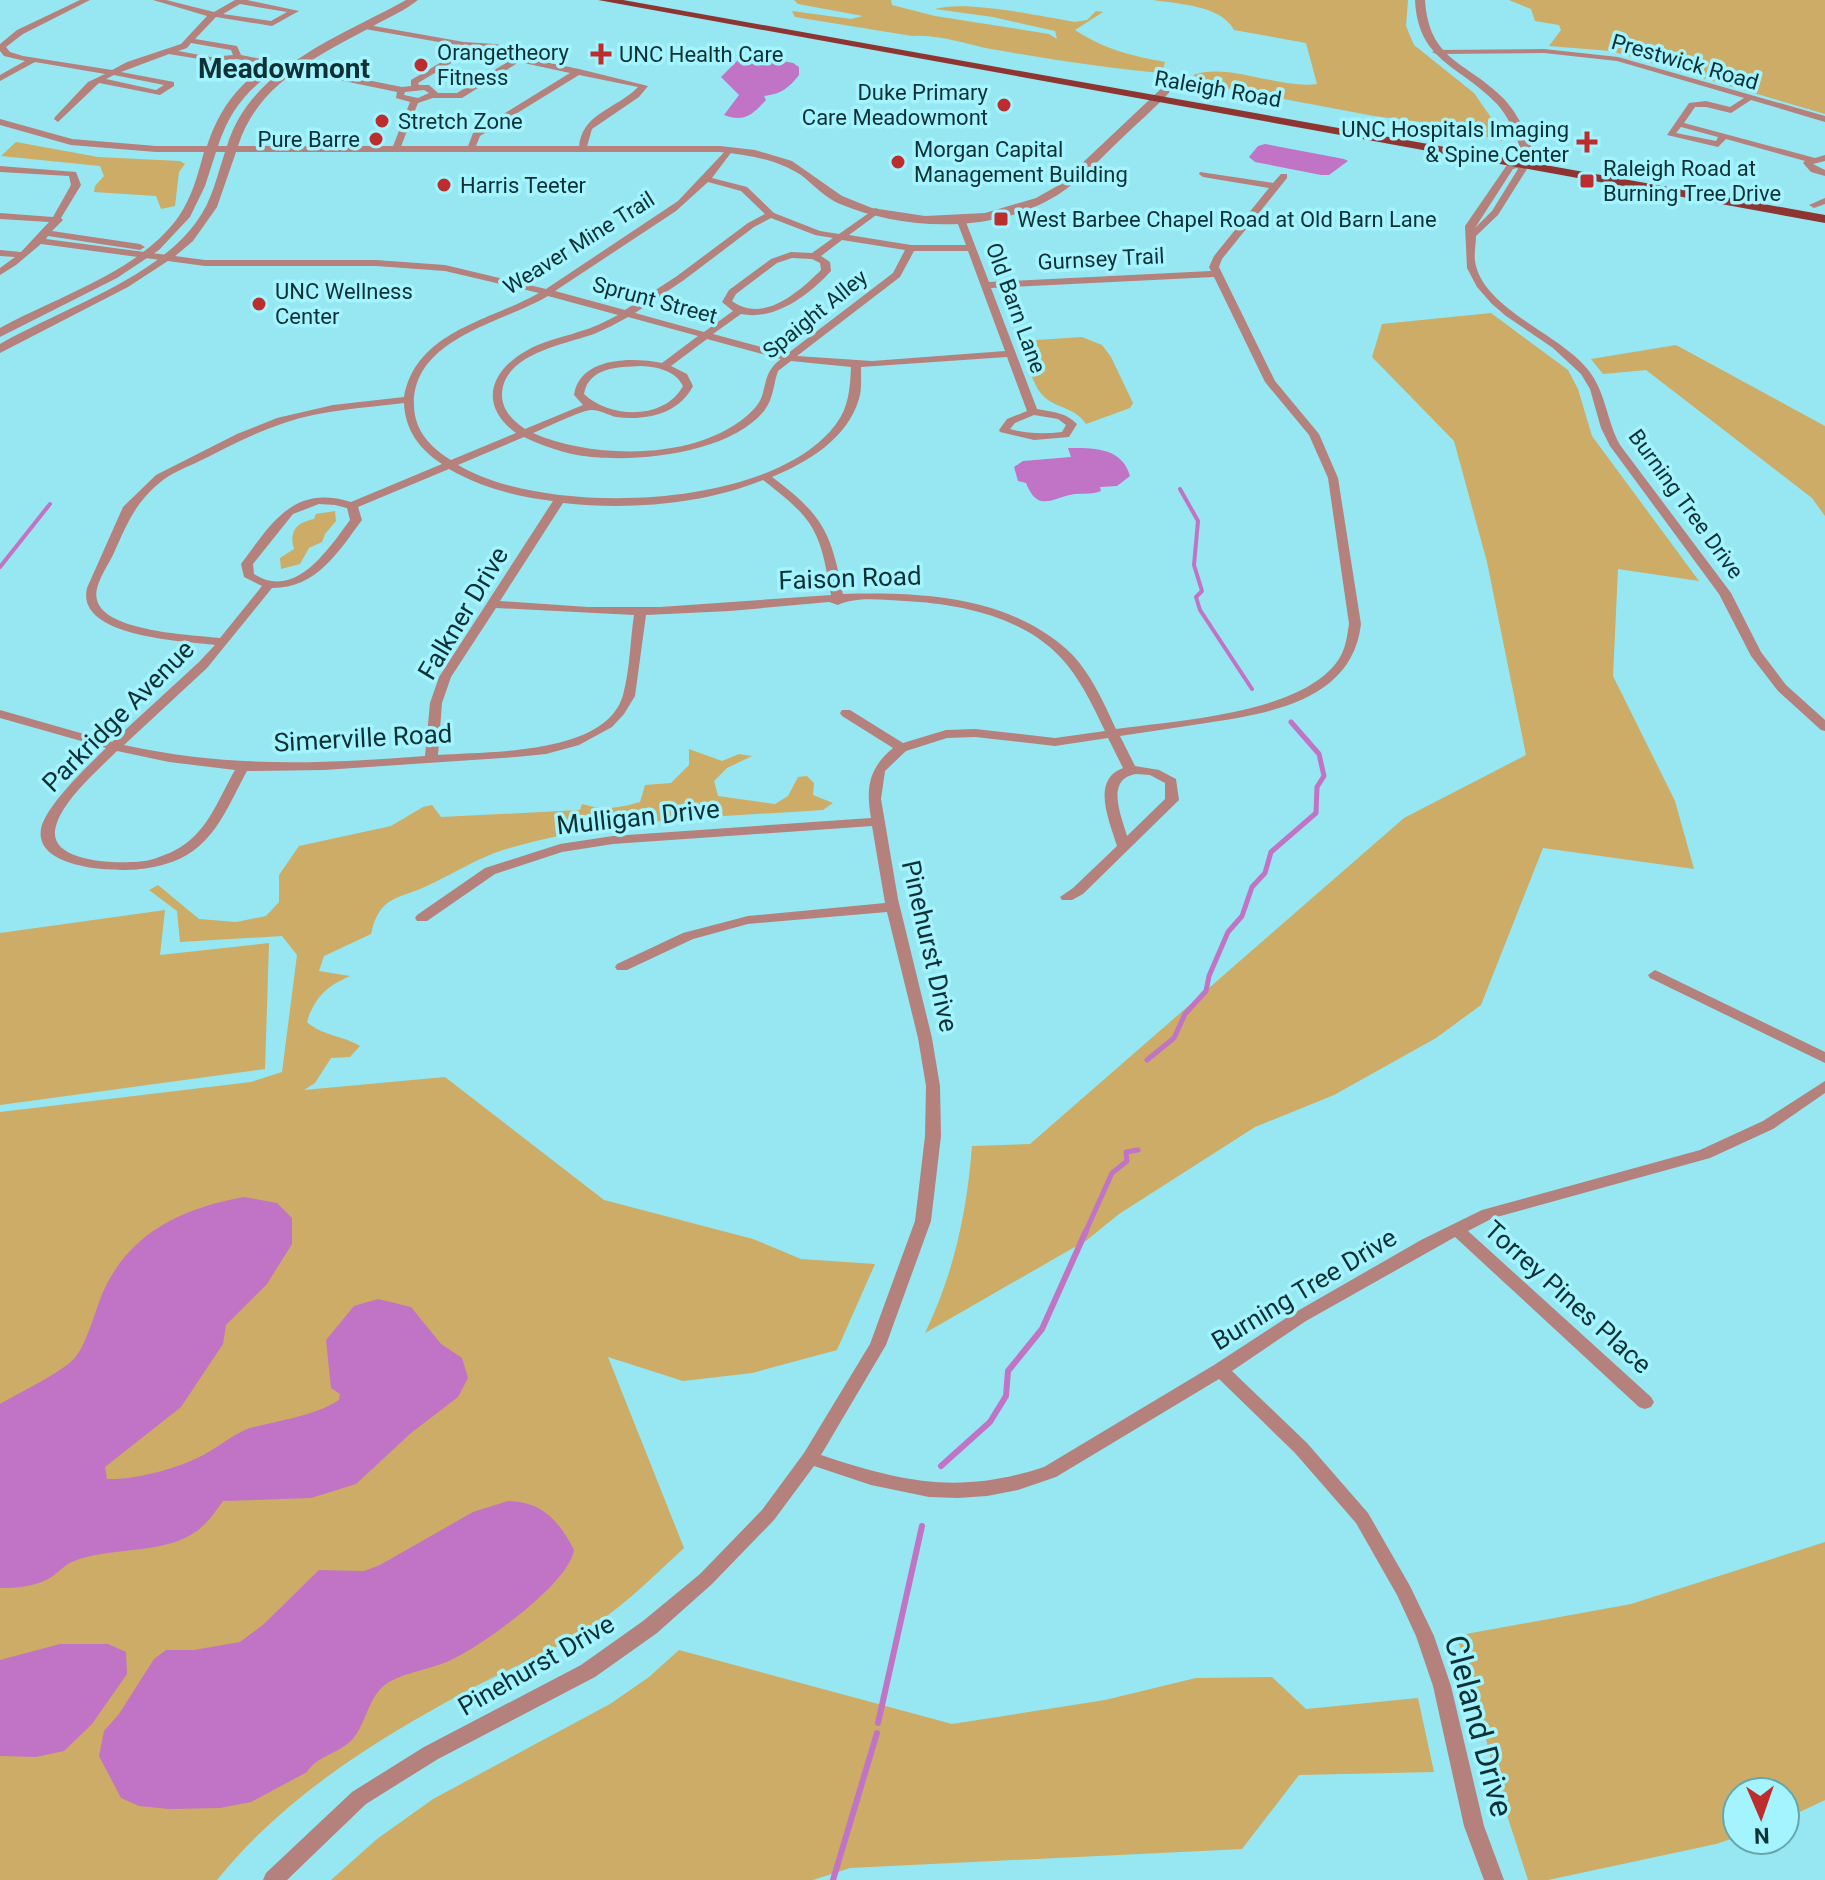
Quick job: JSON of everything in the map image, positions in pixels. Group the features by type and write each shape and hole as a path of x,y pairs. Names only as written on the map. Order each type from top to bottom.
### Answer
{"main road":[{"name":"Raleigh Road","path":"604,0 1156,98 1822,206"},
{"name":"Raleigh Road","path":"674,0 1168,88 1825,219"},
{"path":"1756,207 1822,206"}],"street":[{"path":"86,0 20,32 4,43 2,51 33,60 171,84 157,93 97,80"},
{"path":"58,119 85,88 97,80 192,41 214,15 240,1 295,11 272,24 214,15 157,0"},
{"path":"0,333 146,254 188,213 230,104 249,85 277,65 389,0"},
{"path":"0,349 180,247 208,216 218,197 243,118 255,99 294,68 413,0"},
{"path":"1420,0 1421,22 1436,52 1491,93 1507,109 1519,129 1522,158"},
{"path":"368,27 514,50 519,55 518,59"},
{"path":"4,29 20,32"},
{"path":"192,41 234,48 237,57"},
{"path":"415,87 414,82 476,45"},
{"name":"Prestwick Road","path":"1436,52 1544,51 1604,57 1646,66 1748,99 1825,119"},
{"path":"171,52 211,59 237,57 402,90 415,87 431,89 433,96"},
{"path":"402,90 399,96 415,101 433,96 459,96 518,59 644,86 629,100 585,128 581,137 583,148"},
{"path":"0,78 33,60"},
{"path":"471,149 476,135 579,71"},
{"path":"0,122 44,136 82,143 193,149 729,150 777,159 806,173 844,202 914,218 961,219 1010,213 1045,200 1063,187 1168,88"},
{"path":"1748,99 1731,110 1706,104 1692,105 1679,124 1812,160"},
{"path":"396,149 415,101"},
{"name":"Weaver Mine Trail","path":"407,400 417,372 433,352 465,330 529,303 687,198 707,179 729,150"},
{"name":"Burning Tree Drive","path":"1522,158 1523,169 1501,204 1484,228 1473,234 1469,247 1470,264 1492,301 1514,320 1566,352 1589,376 1604,428 1615,446 1725,593 1755,653 1782,688 1825,727"},
{"path":"1825,158 1807,163 1825,173"},
{"path":"0,169 73,174 76,185 58,220 45,237 0,272"},
{"path":"846,713 901,748 946,734 975,733 1055,742 1234,716 1284,703 1313,689 1333,673 1346,656 1353,640 1352,609 1333,478 1326,456 1309,428 1270,382 1217,274 1217,258 1279,181 1203,174"},
{"path":"707,179 744,189 771,215 794,226 840,238 911,248 973,248"},
{"path":"814,256 876,211"},
{"path":"525,434 509,422 499,406 498,388 507,370 539,347 601,328 751,225 771,215"},
{"path":"0,216 58,220"},
{"name":"Old Barn Lane","path":"961,219 1033,412"},
{"name":"Sprunt Street","path":"45,237 129,255 146,254 230,265 355,263 423,266 483,275 789,358 856,364 1010,354"},
{"name":"Spaight Alley","path":"525,434 552,445 606,455 646,454 701,443 730,432 758,411 768,395 771,374 897,275 911,248"},
{"path":"0,253 22,255"},
{"path":"785,256 814,256 827,264 824,274 779,307 759,312 729,305 727,298 785,256"},
{"name":"Gurnsey Trail","path":"987,285 1217,274"},
{"path":"664,366 740,310"},
{"path":"28,317 46,323"},
{"path":"629,362 664,366 680,373 688,382 686,393 674,404 656,411 630,415 604,412 589,406 578,391 580,383 592,372 629,362"},
{"path":"224,642 125,627 106,619 93,607 91,596 129,507 160,477 260,428 333,408 407,400 409,420 415,434 430,451 450,465 495,486 560,499 604,502 659,500 714,491 765,477 804,457 853,409 858,385 856,364"},
{"path":"351,506 589,406"},
{"name":"Old Barn Lane","path":"1033,412 1061,416 1072,424 1065,435 1037,438 1020,437 1004,430 1011,421 1033,412"},
{"path":"765,477 801,504 819,523 827,545 838,601"},
{"name":"Falkner Drive","path":"431,759 440,688 560,499"},
{"path":"316,501 336,501 351,506 355,510 356,520 315,573 299,581 269,585 248,575 247,564 289,512 316,501"},
{"name":"Parkridge Avenue","path":"243,767 206,831 184,851 167,859 127,866 94,865 54,849 48,838 48,827 75,789 224,642 269,585"},
{"name":"Faison Road","path":"491,604 640,612 919,597 982,608 1006,616 1051,643 1074,665 1130,770"},
{"name":"Simerville Road","path":"0,714 117,748 243,767 539,751 573,743 616,717 629,696 640,612"},
{"name":"Pinehurst Drive","path":"273,1880 359,1798 431,1753 588,1671 650,1627 706,1579 768,1515 810,1458 878,1345 923,1221 933,1136 933,1086 925,1038 893,907 877,822 875,783 879,770 901,748"},
{"path":"1067,897 1078,891 1172,800 1173,790 1163,775 1130,770 1117,773 1109,791 1124,846"},
{"name":"Mulligan Drive","path":"422,918 490,871 560,848 667,836 877,822"},
{"path":"622,967 688,936 748,920 893,907"},
{"path":"1655,975 1825,1058"},
{"name":"Burning Tree Drive","path":"810,1458 897,1487 935,1492 1024,1483 1050,1472 1220,1370 1300,1317 1488,1214 1705,1154 1768,1125 1825,1086"},
{"name":"Torrey Pines Place","path":"1457,1230 1645,1402"},
{"name":"Cleland Drive","path":"1220,1370 1301,1448 1362,1518 1404,1591 1425,1636 1446,1699 1474,1826 1494,1880"}],"shaded area":[{"path":"794,0 891,0 892,5 935,16 1049,34 1057,39 1055,31 993,17 935,9 965,6 1075,22 1087,20 1096,11 1103,12 1075,30 1118,51 1165,62 1162,73 1119,69 1012,53 942,38 795,17 792,11 851,19 863,16 798,4"},
{"path":"1153,0 1408,0 1406,26 1414,45 1474,93 1506,139 1501,141 1445,125 1374,116 1209,85 1193,75 1237,73 1286,83 1317,84 1306,43 1234,30 1219,15 1209,11"},
{"path":"1509,0 1825,0 1825,114 1611,51 1549,46 1561,30 1559,25 1535,21 1531,9"},
{"path":"755,56 793,63 799,67 799,75 784,90 764,96 766,100 748,116 737,118 724,115 739,95 721,77 739,59"},
{"path":"16,142 98,157 180,161 185,164 179,172 175,206 161,209 156,196 94,192 104,176 100,166 1,156"},
{"path":"1265,144 1348,161 1329,175 1321,175 1255,162 1249,157 1258,146"},
{"path":"1491,313 1568,370 1578,389 1592,436 1699,581 1618,569 1613,676 1675,801 1694,869 1543,848 1481,1005 1436,1038 1334,1095 1255,1127 1119,1214 1087,1240 925,1333 944,1288 958,1242 972,1146 1030,1144 1404,818 1526,755 1487,562 1454,441 1372,357 1382,324"},
{"path":"1082,337 1102,345 1133,403 1130,408 1086,424 1078,415 1042,395 1021,341"},
{"path":"1676,345 1825,426 1825,516 1812,498 1646,370 1603,374 1591,359"},
{"path":"1068,448 1096,449 1113,454 1126,466 1130,476 1117,486 1100,487 1101,491 1098,492 1047,501 1036,498 1026,483 1018,481 1014,467 1023,461 1071,457"},
{"path":"335,511 336,521 322,542 309,548 300,564 281,569 280,558 294,549 292,537 295,529 314,519 316,514"},
{"path":"689,749 722,761 739,754 752,756 727,768 714,781 718,796 775,804 788,796 798,777 807,776 814,783 813,795 833,803 823,810 662,821 542,840 494,853 393,900 380,911 371,934 324,956 319,971 350,976 322,994 307,1022 360,1046 350,1057 331,1058 315,1083 304,1090 445,1077 604,1200 753,1239 801,1259 875,1264 837,1350 752,1373 683,1381 608,1357 684,1548 609,1615 554,1648 442,1704 337,1769 273,1821 217,1880 0,1880 0,1112 251,1082 282,1072 297,955 282,936 180,942 177,911 149,890 158,885 199,919 236,922 266,916 279,902 279,875 299,846 391,826 432,805 441,817 580,810 582,804 604,808 632,804 640,802 645,785 671,783 689,765"},
{"path":"165,910 160,955 269,943 265,1069 0,1105 0,933"},
{"path":"244,1197 277,1203 292,1218 292,1244 267,1284 226,1325 223,1344 181,1407 105,1467 107,1479 145,1475 171,1468 207,1453 244,1430 307,1414 339,1400 340,1394 331,1388 326,1340 354,1306 378,1299 411,1307 441,1344 462,1358 468,1378 458,1397 411,1433 356,1484 311,1498 223,1501 204,1525 175,1542 90,1556 70,1563 37,1584 0,1588 0,1404 74,1359 83,1345 114,1271 143,1238 180,1216"},
{"path":"508,1501 540,1509 556,1522 574,1550 558,1579 525,1610 455,1658 386,1684 376,1695 350,1742 311,1766 307,1772 251,1802 220,1808 169,1809 139,1806 121,1798 99,1756 104,1731 119,1714 154,1659 166,1650 194,1650 240,1642 264,1624 319,1570 364,1571 473,1512"},
{"path":"1825,1542 1825,1800 1801,1811 1801,1776 1721,1776 1721,1842 1548,1880 1528,1880 1495,1778 1469,1665 1455,1636 1631,1604"},
{"path":"60,1644 108,1644 126,1652 127,1674 92,1724 64,1751 36,1757 0,1756 0,1660"},
{"path":"679,1650 952,1724 1105,1700 1196,1678 1272,1677 1306,1709 1418,1698 1434,1772 1299,1775 1242,1849 850,1868 813,1880 331,1880 377,1839 433,1799 610,1704 649,1677"}],"waterway":[{"path":"1180,489 1198,521 1194,565 1202,591 1196,597 1200,610 1252,689"},
{"path":"0,567 50,504"},
{"path":"1147,1060 1174,1038 1185,1014 1206,991 1209,976 1228,932 1242,916 1252,887 1265,873 1271,852 1316,813 1317,787 1324,776 1319,754 1291,722"},
{"path":"1085,1233 1112,1173 1127,1161 1126,1152 1138,1150"},
{"path":"941,1466 990,1422 1006,1396 1008,1371 1042,1329 1086,1231"},
{"path":"878,1723 922,1526"},
{"path":"833,1880 877,1733"}],"place":[{"name":"UNC Health Care","path":"601,54"},
{"name":"Orangetheory Fitness","path":"421,65"},
{"name":"Duke Primary Care Meadowmont","path":"1004,105"},
{"name":"Stretch Zone","path":"382,121"},
{"name":"Pure Barre","path":"376,139"},
{"name":"UNC Hospitals Imaging & Spine Center","path":"1587,142"},
{"name":"Morgan Capital Management Building","path":"898,162"},
{"name":"Raleigh Road at Burning Tree Drive","path":"1587,181"},
{"name":"Harris Teeter","path":"444,185"},
{"name":"West Barbee Chapel Road at Old Barn Lane","path":"1001,219"},
{"name":"UNC Wellness Center","path":"259,304"}],"district":[{"name":"Meadowmont","path":"284,68"}]}
